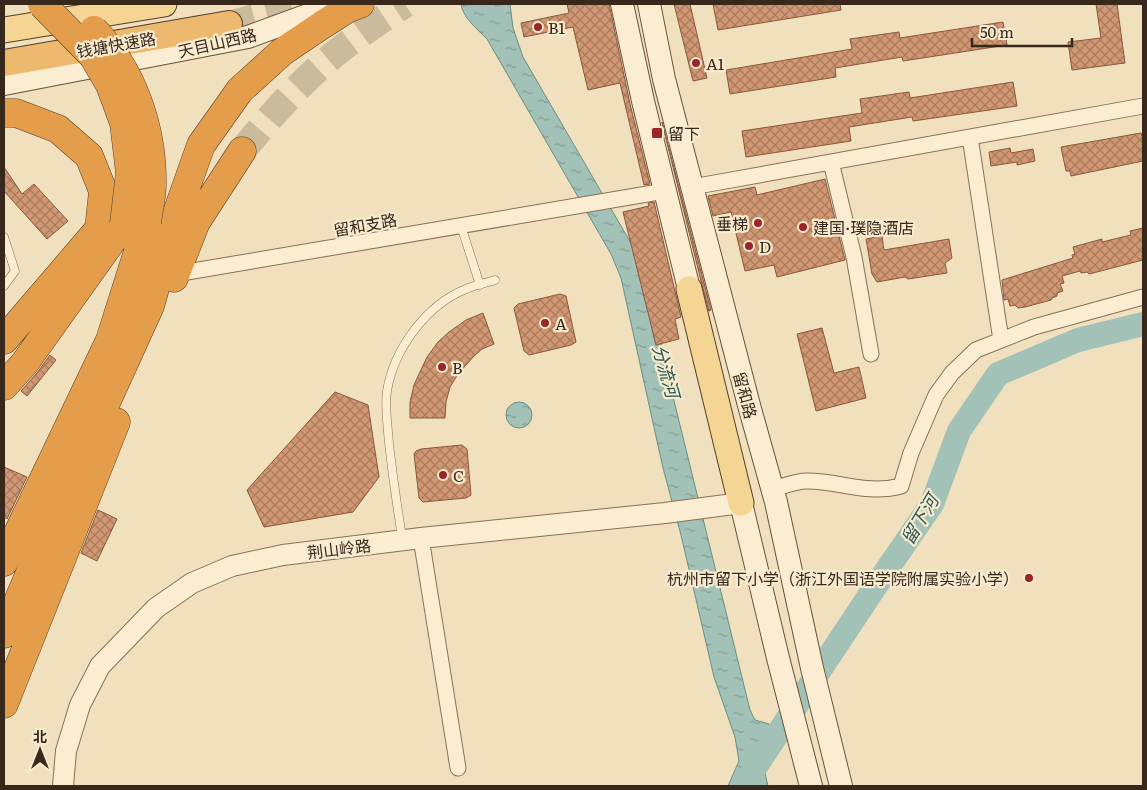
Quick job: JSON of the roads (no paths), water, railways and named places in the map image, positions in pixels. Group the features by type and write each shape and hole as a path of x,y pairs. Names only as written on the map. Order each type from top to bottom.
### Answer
{"highway":[{"path":"4,386 24,364 135,224 124,123 110,85 93,56 42,4"},
{"path":"4,562 110,340 135,224 152,186 149,148 142,113 133,87 119,62 99,35 67,4"},
{"path":"4,634 53,519 150,306 174,221 201,145 240,90 282,52 322,24 347,9 360,4"},
{"name":"钱塘快速路","path":"4,63 229,24"},
{"path":"4,113 16,113 58,129 89,156 103,191 99,229 4,340"},
{"path":"4,704 196,222 242,152"}],"main road":[{"path":"4,30 164,4"},
{"name":"天目山西路","path":"4,84 248,37 338,4"},
{"name":"留和路","path":"622,4 643,101 811,786"},
{"name":"留和路","path":"649,4 664,80 750,409 773,489 841,786"}],"street":[{"path":"692,187 1143,106"},
{"path":"970,138 1001,340"},
{"path":"831,162 854,258 871,354"},
{"name":"留和支路","path":"187,272 665,191"},
{"path":"773,489 805,481 865,489 888,490 901,486 911,453 936,395 952,373 976,350 1034,327 1143,297"},
{"name":"荆山岭路","path":"63,786 66,751 80,705 100,666 156,608 192,583 232,566 283,555 412,539 665,513 741,503"},
{"path":"412,539 458,768"}],"lane":[{"path":"461,226 480,285"},
{"path":"4,237 15,271 4,286"},
{"path":"412,539 391,468 386,408 387,390 394,366 422,321 444,301 465,289 495,280"}],"water":[{"path":"461,4 510,4 513,28 523,57 639,257 649,289 666,368 750,710 755,720 769,724 778,749 765,773 768,786 728,786 739,761 735,737 714,677 681,535 663,468 621,278 611,254 487,39 467,19"},
{"path":"519,402 528,406 532,415 528,424 519,428 510,424 506,415 510,406"}],"waterway":[{"name":"留下河","path":"743,786 932,504 959,431 998,374 1078,340 1143,324"}],"tunnel":[{"path":"229,24 302,4"},
{"path":"242,151 295,90 315,71 358,36 405,4"}],"place":[{"name":"B1","path":"538,27"},
{"name":"A1","path":"696,63"},
{"name":"留下","path":"657,133"},
{"name":"垂梯","path":"758,223"},
{"name":"建国·璞隐酒店","path":"803,227"},
{"name":"D","path":"749,246"},
{"name":"A","path":"545,323"},
{"name":"B","path":"442,367"},
{"name":"C","path":"443,475"},
{"name":"杭州市留下小学（浙江外国语学院附属实验小学）","path":"1029,578"}],"water label":[{"name":"分流河","path":"667,371"}]}
